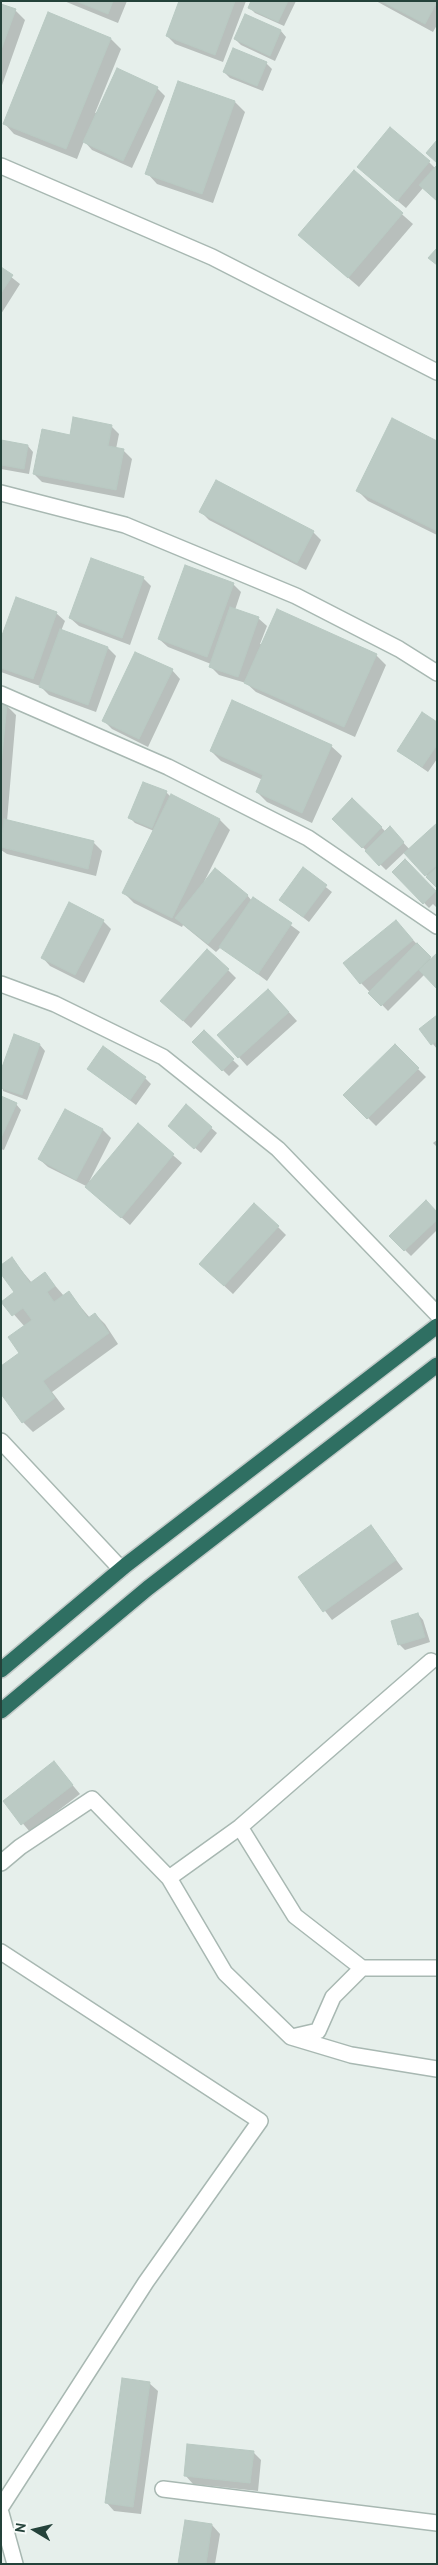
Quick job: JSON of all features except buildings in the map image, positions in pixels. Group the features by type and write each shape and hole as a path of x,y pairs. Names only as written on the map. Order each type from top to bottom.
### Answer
{"highway":[{"path":"1,1670 121,1569 437,1326"},
{"path":"1,1712 148,1588 437,1365"}],"street":[{"path":"1,166 212,257 437,372"},
{"path":"1,493 125,526 288,592 399,649 437,673"},
{"path":"1,694 168,767 308,838 437,926"},
{"path":"1,984 55,1004 162,1057 278,1149 437,1314"},
{"path":"1,1441 121,1569"},
{"path":"169,1878 240,1827 431,1661"},
{"path":"1,1863 92,1799 169,1878 225,1973 291,2037 351,2055 437,2069"},
{"path":"240,1827 295,1916 362,1968 437,1968"},
{"path":"1,1952 260,2121 146,2282 1,2507"},
{"path":"291,2037 318,2031 333,1996 362,1968"},
{"path":"163,2489 437,2523"},
{"path":"1,2513 15,2564"}]}
